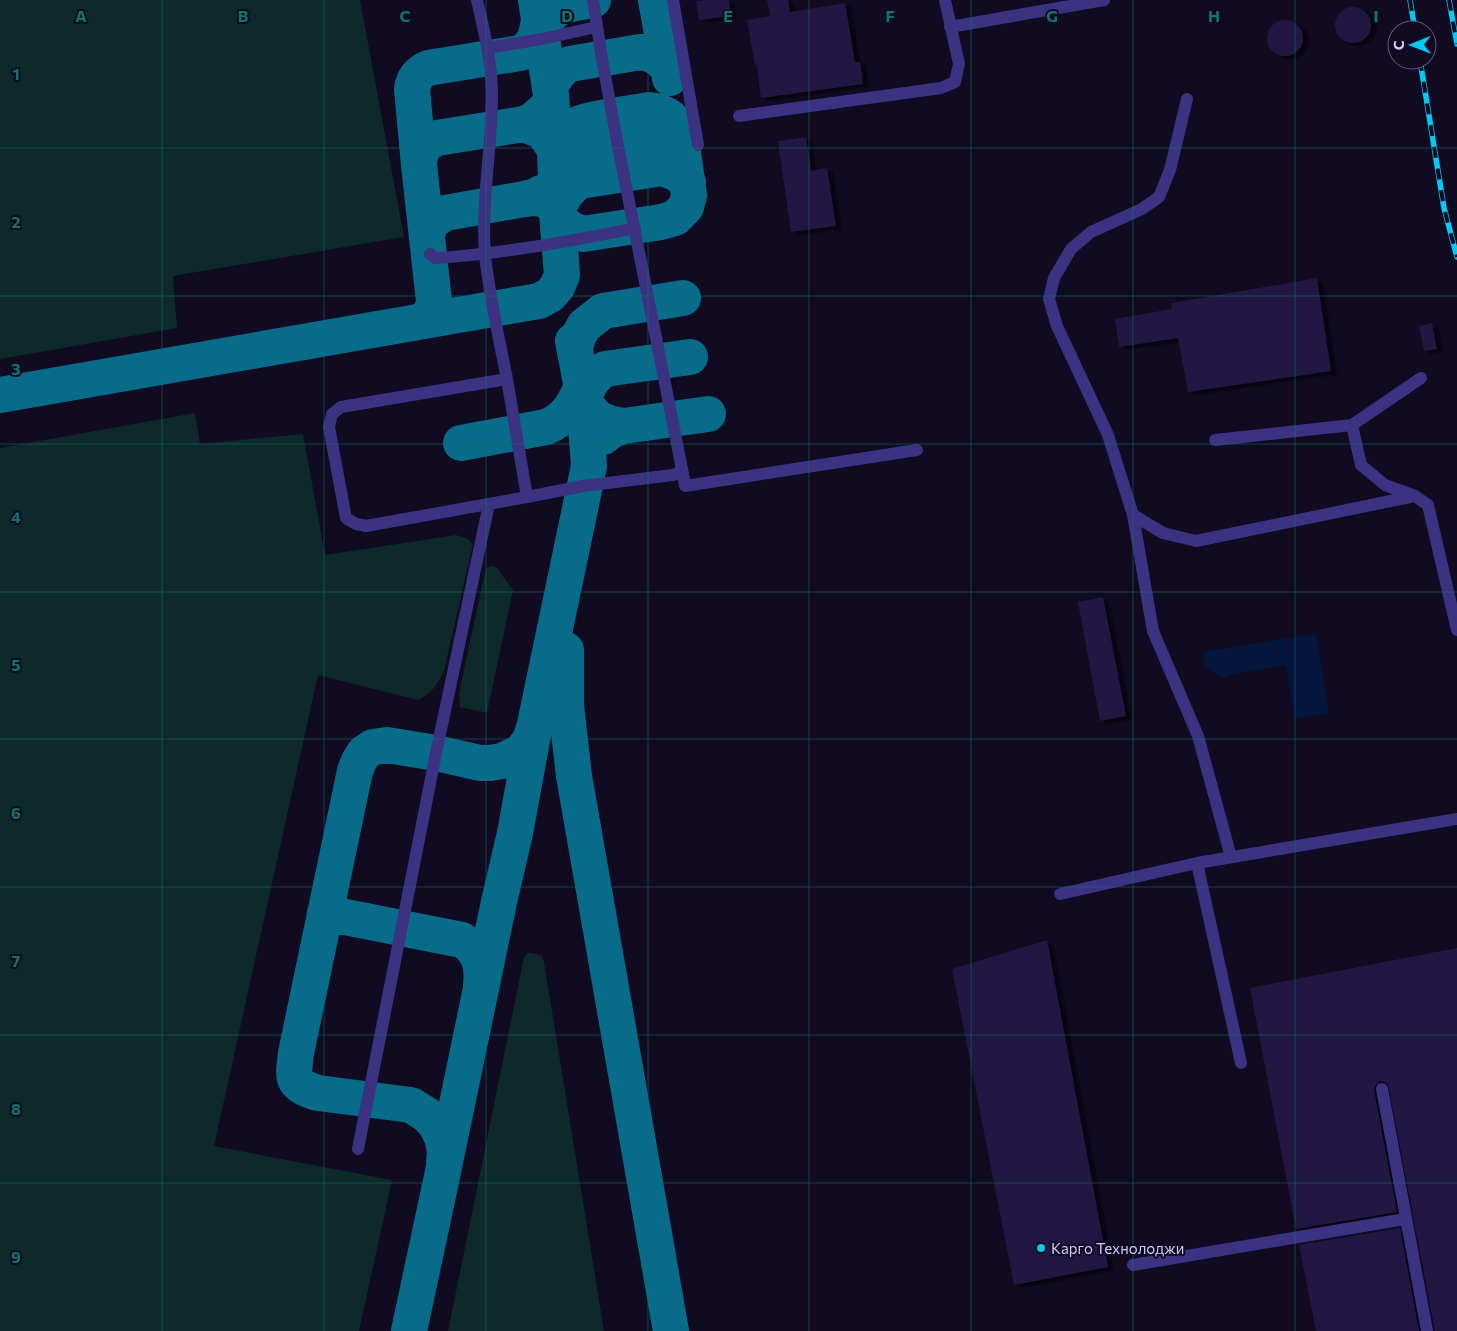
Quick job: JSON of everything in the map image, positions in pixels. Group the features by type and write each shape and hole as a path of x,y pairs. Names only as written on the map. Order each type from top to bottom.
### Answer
{"lane":[{"path":"477,0 488,48 492,93 485,206 485,254 527,497"},
{"path":"593,0 596,27 634,228 685,486 917,450"},
{"path":"673,0 698,145"},
{"path":"739,116 942,88 955,82 959,64 945,0"},
{"path":"950,27 1104,0"},
{"path":"488,48 596,27"},
{"path":"1187,99 1170,170 1159,197 1142,209 1091,232 1070,249 1054,278 1049,299 1057,326 1108,435 1133,515 1153,631 1198,736 1231,857"},
{"path":"430,254 438,258 485,254 560,243 634,228"},
{"path":"1215,440 1352,425 1421,378"},
{"path":"507,379 342,406 332,414 330,427 346,518 356,524 366,526 583,486 673,475 678,474 682,468"},
{"path":"1352,425 1361,465 1385,485 1415,496 1428,505 1457,630"},
{"path":"1133,515 1163,533 1196,541 1415,496"},
{"path":"358,1149 436,753 489,504"},
{"path":"1060,894 1197,863 1457,819"},
{"path":"1197,863 1240,1064"},
{"path":"1382,1089 1426,1331"},
{"path":"1133,1265 1405,1219"}],"green space":[{"path":"0,0 360,0 404,237 173,276 177,328 0,359"},
{"path":"195,413 200,444 303,434 325,555 456,535 468,539 473,544 444,671 437,684 427,695 418,700 318,675 214,1146 392,1180 359,1331 0,1331 0,448"},
{"path":"491,566 497,568 513,590 487,713 460,707 459,693 485,572"},
{"path":"528,953 542,956 544,962 604,1331 448,1331 524,957"}],"water":[{"path":"1316,634 1329,713 1294,719 1286,665 1231,674 1225,679 1218,676 1205,665 1203,652"}],"building":[{"path":"729,0 731,16 699,20 696,1"},
{"path":"767,0 788,0 790,12 845,3 855,62 860,62 863,84 761,98 757,65 755,65 747,20 770,16"},
{"path":"1353,7 1366,12 1371,25 1366,38 1353,43 1340,38 1335,25 1340,12"},
{"path":"1285,20 1298,25 1303,38 1298,51 1285,56 1272,51 1267,38 1272,25"},
{"path":"806,137 811,171 827,168 836,226 791,232 778,141"},
{"path":"1317,278 1331,371 1188,392 1178,338 1119,347 1115,319 1172,309 1171,303"},
{"path":"1432,323 1437,349 1424,351 1419,326"},
{"path":"1103,597 1126,716 1100,721 1078,602"},
{"path":"1047,940 1108,1267 1014,1285 952,969"},
{"path":"1457,948 1457,1331 1435,1331 1388,1084 1380,1081 1374,1090 1397,1212 1296,1229 1250,988"},
{"path":"1400,1228 1419,1331 1316,1331 1299,1245"}],"taxiway":[{"path":"0,395 539,301 550,295 557,287 562,275 551,95 536,0"},
{"path":"541,33 549,17 555,11 567,5 593,0"},
{"path":"656,0 670,78"},
{"path":"414,323 428,315 434,301 412,89 414,82 417,76 428,68 520,53 532,43 536,35 539,19"},
{"path":"550,89 558,74 570,64 640,52 656,57 668,68"},
{"path":"419,165 423,149 437,138 524,124 533,120 544,110"},
{"path":"524,124 543,132 555,149 562,137 578,124 648,110 658,111 673,120 680,134 678,150 673,159"},
{"path":"519,200 534,198 547,200 564,224 583,234 661,222 675,218 686,207 689,195 681,138"},
{"path":"557,187 563,164 570,156 581,150 656,140"},
{"path":"557,213 565,195 580,181 662,168 676,173 688,182"},
{"path":"427,235 431,222 445,213 519,200 541,193"},
{"path":"576,357 575,347 584,326 603,311 683,298"},
{"path":"409,1331 515,833 535,724 589,466 584,399 573,341"},
{"path":"624,426 604,422 587,406 584,399 589,385 594,378 605,369 690,357"},
{"path":"461,443 546,427 553,424 569,410 582,385"},
{"path":"603,437 612,430 624,426 708,414"},
{"path":"566,650 566,705 574,776 671,1331"},
{"path":"444,1162 445,1151 442,1137 436,1125 427,1115 411,1105 318,1093 302,1087 295,1080 294,1075 296,1053 355,771 364,753 373,747 387,745 480,763 490,763 502,761 521,752 530,740 535,725"},
{"path":"325,913 462,940 473,949 479,960 481,966 481,986"}],"railway":[{"path":"1410,0 1413,20"},
{"path":"1449,0 1457,44"},
{"path":"1422,70 1444,208 1457,257"}],"place":[{"name":"Карго Технолоджи","path":"1041,1248"}]}
